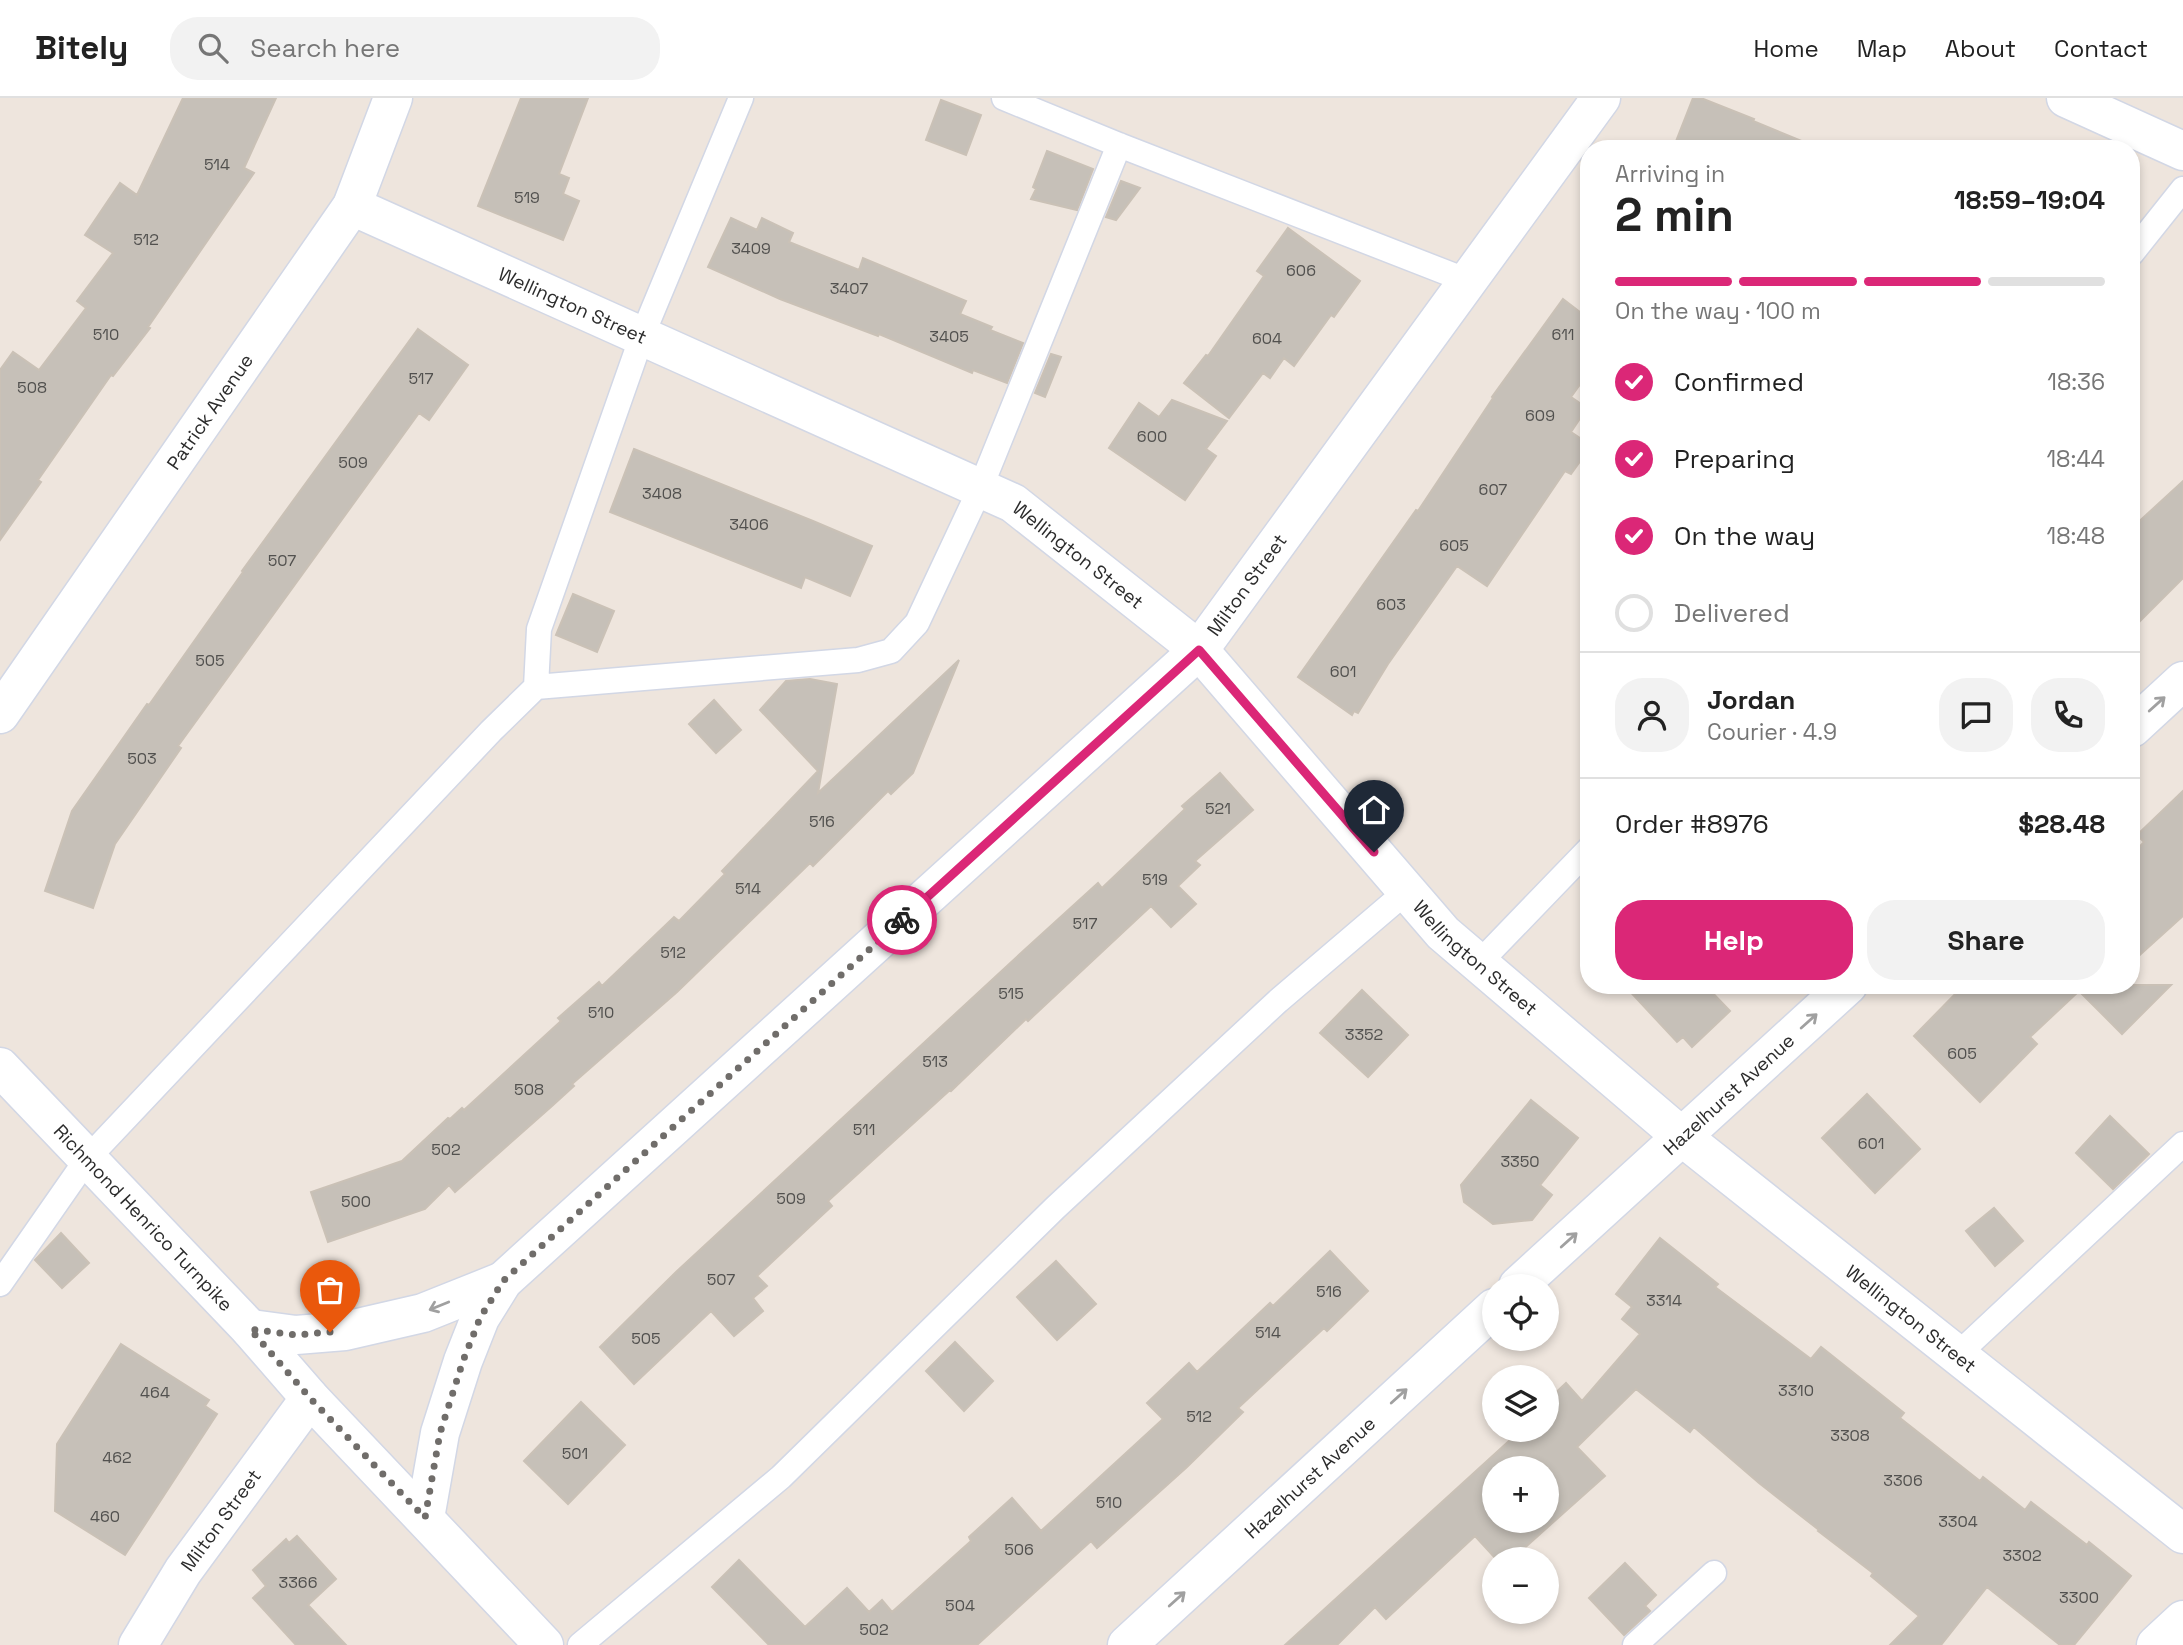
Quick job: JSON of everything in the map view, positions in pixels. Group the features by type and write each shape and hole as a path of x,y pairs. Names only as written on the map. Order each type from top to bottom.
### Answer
{"street":[{"name":"Patrick Avenue","path":"0,714 352,206 393,98"},
{"name":"Milton Street","path":"425,1518 440,1433 463,1361 480,1318 503,1281 1199,650 1601,98"},
{"path":"2066,98 2183,151"},
{"name":"Wellington Street","path":"352,206 1013,503 1199,650 1443,933 1681,1136 2183,1534"},
{"path":"2140,721 2183,681"},
{"name":"Hazelhurst Avenue","path":"1531,1274 1838,994"},
{"name":"Richmond Henrico Turnpike","path":"0,1068 250,1329 310,1398 544,1645"},
{"name":"Milton Street","path":"250,1329 296,1335 345,1331 423,1313 503,1281"},
{"name":"Hazelhurst Avenue","path":"1127,1645 1482,1319"},
{"name":"Milton Street","path":"138,1645 183,1572 310,1398"},
{"path":"2156,1645 2183,1620"}],"lane":[{"path":"536,687 539,629 642,336 741,98"},
{"path":"1004,98 1468,281"},
{"path":"0,1284 88,1159 536,687 858,660 891,651 917,623 980,489 1119,145"},
{"path":"2140,243 2183,189"},
{"path":"1479,963 1580,858"},
{"path":"580,1645 781,1477 1055,1208 1278,1001 1407,891"},
{"path":"1956,1354 2183,1144"},
{"path":"1635,1645 1714,1573"}],"building":[{"path":"183,98 276,98 244,168 254,173 148,327 150,328 113,376 111,375 38,480 41,482 0,540 0,370 13,352 39,370 86,308 77,301 113,253 85,235 120,183 137,195"},
{"path":"521,98 588,98 559,174 569,178 563,194 579,201 563,240 478,206"},
{"path":"1693,98 1701,98 1799,140 1677,140"},
{"path":"941,100 981,115 966,155 926,140"},
{"path":"1047,151 1093,169 1077,210 1031,199"},
{"path":"1121,181 1140,188 1116,220 1106,217"},
{"path":"731,218 757,230 762,218 793,233 789,242 859,270 863,258 966,301 960,314 1023,343 1007,383 973,370 972,373 879,334 878,336 780,299 708,267"},
{"path":"1288,228 1360,281 1294,366 1284,358 1270,378 1263,373 1229,418 1184,383 1206,355 1208,356 1264,276 1257,271"},
{"path":"1563,299 1580,312 1580,384 1571,397 1580,403 1580,418 1571,432 1580,438 1580,462 1571,474 1565,471 1487,586 1457,566 1388,664 1358,713 1354,711 1352,715 1298,677 1416,510 1418,511 1492,397"},
{"path":"418,329 468,365 429,420 419,413 178,746 181,748 115,844 93,908 45,891 72,811"},
{"path":"1051,354 1061,357 1045,397 1035,393"},
{"path":"1172,400 1227,421 1206,449 1216,456 1185,500 1109,448 1139,403 1159,417"},
{"path":"634,449 872,546 850,596 805,577 801,588 610,512"},
{"path":"2183,481 2183,578 2140,621 2140,521"},
{"path":"573,594 614,611 597,652 556,635"},
{"path":"959,660 913,773 891,794 888,791 813,866 810,863 677,992 455,1192 449,1185 425,1209 328,1242 311,1192 402,1161 448,1118 462,1108 464,1110 561,1021 558,1018 599,982 602,986 674,917 679,921 725,874 722,871 818,771 760,710 786,681 810,679 837,684 818,793"},
{"path":"714,700 741,730 716,753 689,724"},
{"path":"1220,773 1253,810 1195,861 1200,865 1178,886 1196,904 1171,927 1151,906 828,1201 832,1206 757,1276 767,1286 753,1298 763,1311 734,1336 711,1311 634,1384 600,1347 676,1272 1021,953 1098,883 1102,888 1185,809 1182,806"},
{"path":"2183,791 2183,916 2140,955 2140,846 2144,842 2140,838 2140,832"},
{"path":"2140,985 2171,985 2122,1034 2082,994 2140,994"},
{"path":"1362,990 1408,1035 1368,1077 1320,1033"},
{"path":"1632,994 1714,994 1730,1011 1692,1047 1683,1037 1677,1042"},
{"path":"1955,994 2076,994 2030,1037 2037,1044 1980,1102 1914,1036"},
{"path":"1867,1094 1920,1149 1875,1193 1822,1138"},
{"path":"1531,1100 1578,1138 1540,1185 1552,1195 1532,1220 1493,1224 1464,1202 1461,1185"},
{"path":"2110,1116 2149,1154 2113,1189 2076,1153"},
{"path":"1994,1208 2023,1241 1995,1266 1966,1231"},
{"path":"61,1233 89,1263 62,1288 35,1260"},
{"path":"1660,1238 1718,1284 1715,1287 1811,1359 1821,1347 1904,1413 1900,1418 1980,1481 1983,1477 2025,1510 2031,1502 2087,1545 2089,1542 2131,1576 2074,1645 2060,1645 1987,1587 1941,1645 1890,1645 1919,1616 1871,1576 1873,1573 1759,1483 1694,1427 1690,1432 1636,1389 1577,1447 1605,1476 1559,1517 1559,1456 1492,1456 1508,1442 1559,1442 1559,1390 1566,1383 1582,1401 1640,1334 1622,1319 1632,1307 1616,1294"},
{"path":"1330,1251 1368,1291 1327,1331 1324,1328 1238,1408 1243,1412 1187,1467 1097,1548 1091,1541 977,1645 769,1645 712,1587 739,1560 805,1627 847,1588 869,1612 882,1600 892,1612 971,1541 969,1537 1012,1498 1041,1531 1163,1419 1147,1403 1189,1363 1197,1372 1270,1303 1273,1306"},
{"path":"1056,1261 1096,1304 1057,1340 1017,1297"},
{"path":"955,1342 993,1381 964,1411 926,1371"},
{"path":"121,1344 209,1400 205,1406 217,1414 125,1555 55,1511 57,1444"},
{"path":"581,1402 625,1445 568,1504 524,1461"},
{"path":"1482,1466 1482,1533 1541,1533 1525,1547 1485,1547 1475,1536 1386,1619 1375,1607 1337,1645 1285,1645"},
{"path":"297,1536 336,1579 308,1605 346,1645 296,1645 253,1598 266,1586 253,1570 286,1539 289,1543"},
{"path":"1625,1563 1656,1595 1645,1606 1650,1611 1624,1635 1589,1598"}],"way so far":[{"path":"330,1332 296,1335 250,1329 310,1398 425,1518 440,1433 463,1361 480,1318 503,1281 902,920"}],"route":[{"path":"902,920 1199,650 1374,852"}]}
